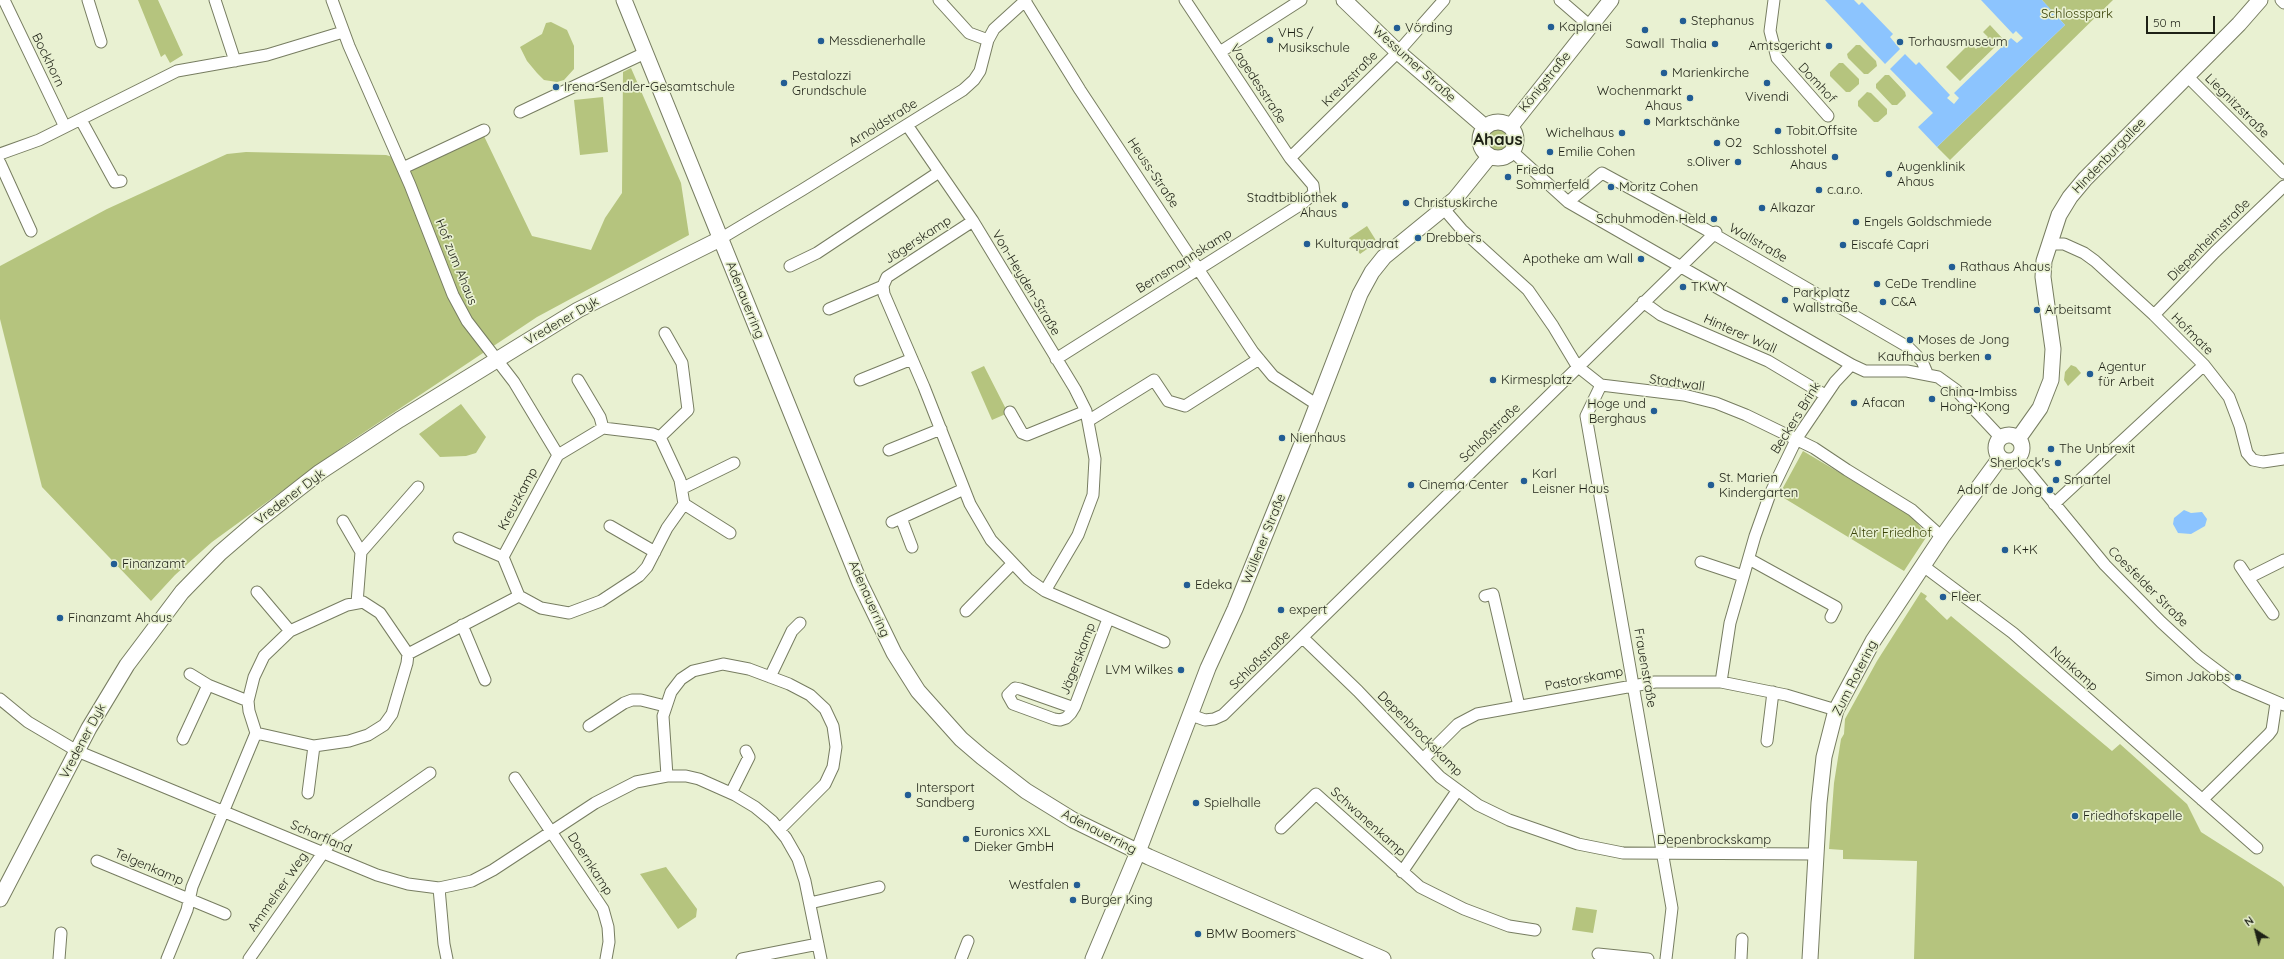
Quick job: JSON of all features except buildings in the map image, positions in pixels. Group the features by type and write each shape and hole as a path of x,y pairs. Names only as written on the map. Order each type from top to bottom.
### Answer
{"street":[{"path":"88,0 101,42"},
{"path":"215,0 235,62"},
{"name":"Hof zum Ahaus","path":"332,0 343,32 403,168 453,296 467,321 497,359"},
{"name":"Adenauerring","path":"624,0 863,590 890,647 918,691 961,739 1026,791 1073,820 1138,852 1383,959"},
{"path":"939,0 969,33 988,40"},
{"name":"Arnoldstraße","path":"720,239 907,125 974,80 984,62 988,40 994,29 1025,0"},
{"name":"Heuss-Straße","path":"1025,0 1080,90 1259,359 1273,376 1316,404"},
{"name":"Vagedesstraße","path":"1185,0 1290,158 1310,180"},
{"path":"1220,52 1301,0"},
{"name":"Wessumer Straße","path":"1344,0 1398,52 1485,127"},
{"name":"Kreuzstraße","path":"1290,158 1398,52 1444,0"},
{"path":"1560,0 1590,26"},
{"name":"Königstraße","path":"1510,126 1611,0"},
{"name":"Domhof","path":"1774,0 1770,31 1777,58 1828,116"},
{"name":"Hindenburgallee","path":"2018,439 2037,414 2048,393 2051,380 2053,349 2043,277 2049,244 2059,216 2070,197 2260,0"},
{"name":"Bockhorn","path":"6,3 65,127"},
{"path":"0,154 81,120 177,71 235,62 267,55 343,32"},
{"path":"520,112 645,53"},
{"name":"Liegnitzstraße","path":"2187,76 2284,173"},
{"path":"81,120 115,182 121,181"},
{"path":"1497,122 1510,126 1516,136 1517,141 1513,152 1502,158 1489,157 1485,153 1480,143 1482,132 1485,127 1497,122"},
{"name":"Von-Heyden-Straße","path":"907,125 972,221 1056,360 1087,416 1095,459 1093,495 1078,535 1045,591"},
{"path":"403,168 484,130"},
{"path":"1513,152 1568,202 1678,267 1848,363 1866,371 1927,373 1938,377 1956,390 2001,438"},
{"name":"Wüllener Straße","path":"1093,959 1138,852 1211,662 1235,608 1298,455 1316,404 1360,294 1372,272 1398,243 1444,209 1463,190 1489,157"},
{"path":"0,163 31,231"},
{"path":"790,266 817,253 939,172"},
{"name":"Wallstraße","path":"1568,202 1602,173 1714,233 1908,347 1922,361 1927,373"},
{"name":"Bernsmannskamp","path":"1056,360 1309,198 1314,190 1310,180"},
{"name":"Diepenheimstraße","path":"2154,316 2215,252 2284,186"},
{"path":"1444,209 1462,230 1528,290 1553,326 1577,366 1600,386"},
{"name":"Jägerskamp","path":"972,221 887,276 884,286 884,294 976,516 991,540 1012,564 1028,579 1045,591 1164,642"},
{"name":"Schloßstraße","path":"1191,715 1205,720 1214,719 1223,715 1714,233"},
{"name":"Vredener Dyk","path":"0,899 106,698 151,631 182,592 220,553 256,522 320,472 497,359 578,310 720,239"},
{"name":"Hofmate","path":"2049,244 2064,244 2084,253 2154,316 2204,365 2229,396 2240,426 2247,453 2253,460 2258,462 2284,459"},
{"path":"829,309 884,286"},
{"name":"Hinterer Wall","path":"1643,302 1660,315 1768,361 1825,396"},
{"path":"660,437 688,410 682,363 665,333"},
{"path":"459,538 503,557 518,596 541,608 555,612 569,613 584,609 601,601 639,576 655,552 667,528 684,504 683,488 660,437 653,434 603,428 558,455 514,382 497,359"},
{"path":"860,380 912,359"},
{"path":"1010,412 1022,433 1027,435 1087,416 1154,380 1168,401 1185,406 1259,359"},
{"name":"Beckers Brink","path":"1721,682 1730,623 1742,576 1770,494 1797,438 1848,363"},
{"path":"2054,504 2204,365"},
{"path":"578,380 600,417 603,428"},
{"name":"Stadtwall","path":"1600,386 1684,395 1716,403 1746,415 1797,438 1912,510 1942,537"},
{"name":"Frauenstraße","path":"1600,386 1586,416 1672,908 1666,959"},
{"path":"889,450 941,429"},
{"path":"2011,435 2018,439 2022,449 2017,458 2010,461 2000,458 1996,445 2001,438 2011,435"},
{"name":"Kreuzkamp","path":"503,557 558,455"},
{"name":"Zum Rotering","path":"1810,959 1816,854 1824,757 1836,710 1873,641 1922,565 2000,458"},
{"name":"Coesfelder Straße","path":"2017,458 2105,565 2199,657 2235,684 2280,704"},
{"path":"683,488 734,464"},
{"path":"361,552 418,487"},
{"path":"912,547 896,520 964,489"},
{"path":"684,504 730,533"},
{"path":"343,521 361,552 357,603"},
{"path":"610,526 655,552"},
{"path":"1749,559 1836,607 1830,617"},
{"path":"2248,578 2284,560"},
{"path":"1701,562 1742,576"},
{"path":"966,611 1012,564"},
{"name":"Nahkamp","path":"1922,565 2013,633 2257,848"},
{"path":"2240,566 2273,614"},
{"path":"257,592 290,631"},
{"path":"1485,596 1493,594 1519,706"},
{"path":"412,652 380,613 363,602 347,605 290,631 264,656 254,677 248,701 249,711 256,733 314,746 355,739 378,731 392,714 407,663 412,652 518,596"},
{"name":"Jägerskamp","path":"1074,708 1015,688 1008,695 1013,704 1054,719 1060,720 1066,718 1074,708 1108,619"},
{"path":"770,677 792,631 800,624"},
{"path":"462,625 485,680"},
{"name":"Depenbrockskamp","path":"1303,638 1358,691 1423,759 1457,791 1478,805 1509,820 1578,844 1623,853 1816,854"},
{"path":"667,776 663,728 665,706 671,692 682,679 693,671 705,666 723,664 737,666 800,689 819,701 830,717 836,747 833,767 825,784 780,829"},
{"path":"190,674 208,685 248,701"},
{"name":"Pastorskamp","path":"1423,759 1467,718 1519,706 1634,684 1654,682 1721,682 1773,692 1836,710"},
{"path":"182,739 208,685"},
{"path":"1767,741 1773,692"},
{"name":"Scharfland","path":"0,698 28,722 77,751 223,812 394,880 439,888 463,884 482,876 595,803 626,786 649,778 667,776 699,778 731,793 755,807 780,829 798,859 810,903 821,959"},
{"path":"589,726 620,705 632,700 641,700 665,706"},
{"path":"2202,800 2269,734 2272,730 2280,704"},
{"name":"Telgenkamp","path":"167,959 190,900 192,887 256,733"},
{"path":"308,793 314,746"},
{"path":"731,793 749,757 746,751"},
{"name":"Ammelner Weg","path":"249,959 324,852 339,836 430,773"},
{"path":"515,778 552,832"},
{"name":"Schwanenkamp","path":"1402,872 1457,791"},
{"name":"Schwanenkamp","path":"1280,828 1316,794 1420,887 1464,909 1509,926 1535,930"},
{"name":"Doernkamp","path":"552,832 603,909 608,927 609,942 606,959"},
{"name":"Telgenkamp","path":"97,861 225,914"},
{"path":"810,903 878,887"},
{"path":"439,888 443,938 447,959"},
{"path":"59,959 61,933"},
{"path":"1741,959 1742,939"},
{"path":"961,959 968,941"},
{"path":"742,959 818,944"},
{"path":"1598,954 1648,959"}],"green space":[{"path":"138,0 158,0 183,55 170,63 165,54 161,57"},
{"name":"Schlosspark","path":"2042,0 2113,0 1950,160 1937,147 2065,25"},
{"path":"551,22 567,30 574,46 574,69 564,80 557,82 544,80 527,61 520,47 542,34 546,23"},
{"path":"1990,25 2003,39 1960,81 1946,67 1970,43 1976,49 1988,37 1983,32"},
{"path":"1856,45 1860,45 1876,61 1877,66 1868,74 1864,74 1848,58 1847,54"},
{"path":"1839,63 1843,63 1859,79 1859,84 1850,92 1846,92 1830,76 1830,72"},
{"path":"631,68 681,183 689,235 537,317 348,443 212,542 175,575 151,601 42,487 0,319 0,266 107,209 227,154 246,152 386,155 409,162 483,134 532,236 591,250 605,218 622,193 623,72"},
{"path":"1885,75 1889,75 1905,92 1906,96 1897,105 1892,105 1876,88 1876,84"},
{"path":"1867,92 1871,93 1887,109 1887,114 1878,122 1874,122 1858,106 1858,101"},
{"path":"603,97 608,152 580,155 574,100"},
{"path":"1498,128 1507,131 1510,140 1507,149 1498,152 1489,149 1486,140 1489,131"},
{"path":"1367,226 1377,242 1360,254 1349,238"},
{"path":"2071,365 2076,367 2081,373 2068,386 2064,380 2065,372"},
{"path":"984,366 1008,413 992,420 971,372"},
{"path":"461,404 486,437 476,453 466,456 440,457 419,434"},
{"name":"Alter Friedhof","path":"1803,451 1911,515 1927,536 1904,571 1779,495"},
{"path":"1921,592 1927,596 1925,599 1947,620 1951,616 2112,751 2120,744 2187,804 2201,832 2281,883 2284,887 2284,959 1914,959 1917,861 1843,859 1843,850 1829,849 1834,783 1841,739 1844,734 1845,719 1877,661"},
{"path":"666,867 697,909 696,917 678,929 640,874"},
{"path":"1576,907 1597,910 1593,933 1572,930"}],"water":[{"path":"1825,0 1854,0 1859,5 1862,2 1893,34 1890,37 1900,49 1885,64"},
{"path":"1981,0 2042,0 2065,25 1937,147 1918,127 1933,113 1890,69 1905,54 1916,65 1919,62 1950,95 1947,98 1954,104 1959,98 1954,93 2011,38 2017,43 2023,38 2016,31 2013,34"},
{"path":"2184,510 2191,513 2202,512 2207,519 2205,526 2191,534 2178,533 2173,524 2174,518"}],"place":[{"name":"Stephanus","path":"1683,21"},
{"name":"Kaplanei","path":"1551,27"},
{"name":"Vörding","path":"1397,28"},
{"name":"Sawall","path":"1645,30"},
{"name":"VHS / Musikschule","path":"1270,40"},
{"name":"Messdienerhalle","path":"821,41"},
{"name":"Torhausmuseum","path":"1900,42"},
{"name":"Thalia","path":"1715,44"},
{"name":"Amtsgericht","path":"1829,46"},
{"name":"Marienkirche","path":"1664,73"},
{"name":"Pestalozzi Grundschule","path":"784,83"},
{"name":"Vivendi","path":"1767,83"},
{"name":"Irena-Sendler-Gesamtschule","path":"556,87"},
{"name":"Wochenmarkt Ahaus","path":"1690,98"},
{"name":"Marktschänke","path":"1647,122"},
{"name":"Tobit.Offsite","path":"1778,131"},
{"name":"Wichelhaus","path":"1622,133"},
{"name":"O2","path":"1717,143"},
{"name":"Emilie Cohen","path":"1550,152"},
{"name":"Schlosshotel Ahaus","path":"1835,157"},
{"name":"s.Oliver","path":"1738,162"},
{"name":"Augenklinik Ahaus","path":"1889,174"},
{"name":"Frieda Sommerfeld","path":"1508,177"},
{"name":"Moritz Cohen","path":"1611,187"},
{"name":"c.a.r.o.","path":"1819,190"},
{"name":"Christuskirche","path":"1406,203"},
{"name":"Stadtbibliothek Ahaus","path":"1345,205"},
{"name":"Alkazar","path":"1762,208"},
{"name":"Schuhmoden Held","path":"1714,219"},
{"name":"Engels Goldschmiede","path":"1856,222"},
{"name":"Drebbers","path":"1418,238"},
{"name":"Kulturquadrat","path":"1307,244"},
{"name":"Eiscafé Capri","path":"1843,245"},
{"name":"Apotheke am Wall","path":"1641,259"},
{"name":"Rathaus Ahaus","path":"1952,267"},
{"name":"CeDe Trendline","path":"1877,284"},
{"name":"TKWY","path":"1683,287"},
{"name":"Parkplatz Wallstraße","path":"1785,300"},
{"name":"C&A","path":"1883,302"},
{"name":"Arbeitsamt","path":"2037,310"},
{"name":"Moses de Jong","path":"1910,340"},
{"name":"Kaufhaus berken","path":"1988,357"},
{"name":"Agentur für Arbeit","path":"2090,374"},
{"name":"Kirmesplatz","path":"1493,380"},
{"name":"China-Imbiss Hong-Kong","path":"1932,399"},
{"name":"Afacan","path":"1854,403"},
{"name":"Hoge und Berghaus","path":"1654,411"},
{"name":"Nienhaus","path":"1282,438"},
{"name":"The Unbrexit","path":"2051,449"},
{"name":"Sherlock's","path":"2058,463"},
{"name":"Smartel","path":"2056,480"},
{"name":"Karl Leisner Haus","path":"1524,481"},
{"name":"Cinema Center","path":"1411,485"},
{"name":"St. Marien Kindergarten","path":"1711,485"},
{"name":"Adolf de Jong","path":"2050,490"},
{"name":"K+K","path":"2005,550"},
{"name":"Finanzamt","path":"114,564"},
{"name":"Edeka","path":"1187,585"},
{"name":"Fleer","path":"1943,597"},
{"name":"expert","path":"1281,610"},
{"name":"Finanzamt Ahaus","path":"60,618"},
{"name":"LVM Wilkes","path":"1181,670"},
{"name":"Simon Jakobs","path":"2238,677"},
{"name":"Intersport Sandberg","path":"908,795"},
{"name":"Spielhalle","path":"1196,803"},
{"name":"Friedhofskapelle","path":"2075,816"},
{"name":"Euronics XXL Dieker GmbH","path":"966,839"},
{"name":"Westfalen","path":"1077,885"},
{"name":"Burger King","path":"1073,900"},
{"name":"BMW Boomers","path":"1198,934"}],"district":[{"name":"Ahaus","path":"1498,140"}]}
